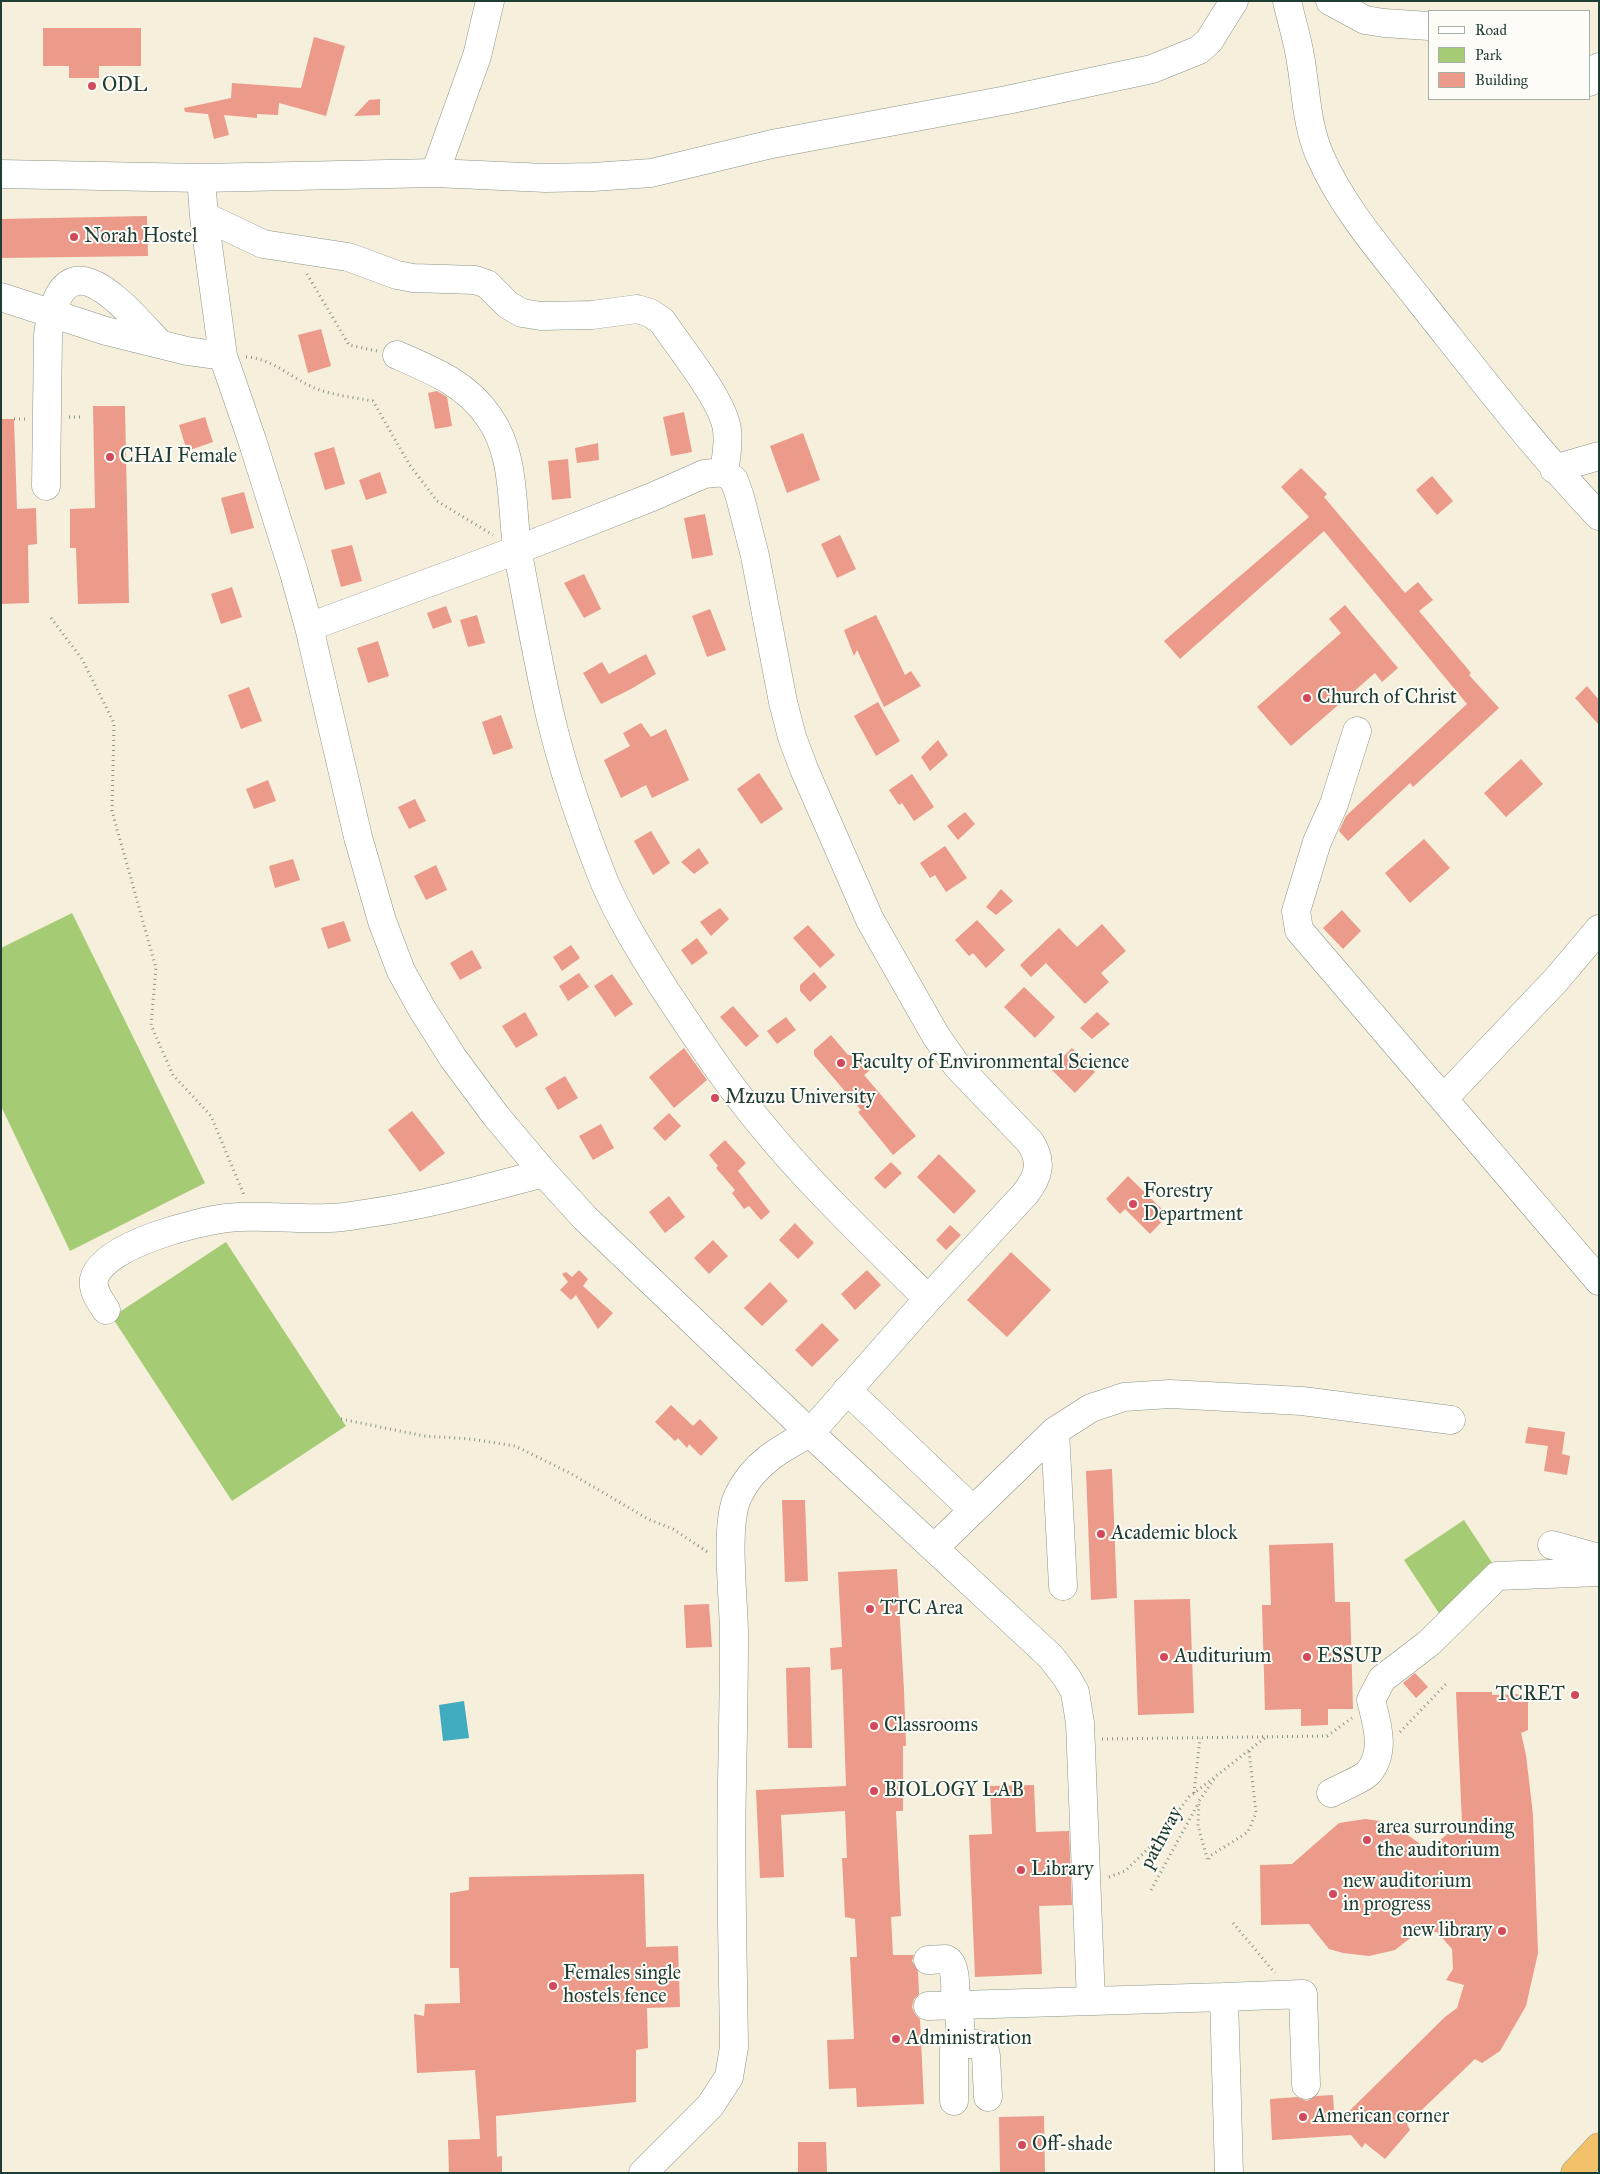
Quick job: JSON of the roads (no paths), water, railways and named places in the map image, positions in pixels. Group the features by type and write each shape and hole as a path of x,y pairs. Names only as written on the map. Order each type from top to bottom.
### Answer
{"street":[{"path":"435,173 477,56 490,1"},
{"path":"1,174 201,178 435,173 546,178 651,173 772,144 1006,100 1143,71 1199,50 1209,41 1234,1"},
{"path":"1286,1 1300,57 1312,133 1319,154 1334,185 1405,281 1554,469 1599,516"},
{"path":"1330,1 1365,20 1428,26"},
{"path":"1590,80 1599,67"},
{"path":"201,178 222,356 272,503 309,627 358,836 382,921 401,971 452,1058 496,1116 544,1174 585,1218 810,1433 1051,1657 1068,1678 1075,1692 1078,1705 1081,1739 1091,2001"},
{"path":"204,216 263,244 348,257 398,275 413,278 475,280 487,284 508,305 522,314 541,316 592,315 637,309 650,313 662,321 720,409 727,428 728,445 724,472"},
{"path":"46,486 46,390 51,314 60,291 76,280 89,281 118,300 160,344"},
{"path":"1,296 51,314 160,344 222,356"},
{"path":"397,355 442,375 468,393 490,418 506,453 514,504 517,550 550,717 575,800 605,884 639,948 697,1038 759,1123 823,1194 928,1299"},
{"path":"1554,469 1599,456"},
{"path":"309,627 517,550 652,497 704,474 724,472 734,480 740,497 757,564 783,702 792,737 804,769 870,920 931,1028 957,1066 1030,1142 1037,1154 1038,1166 1035,1182 928,1299 810,1433 788,1445 757,1467 737,1497 730,1528 734,1629 732,1783 734,2047 729,2076 710,2106 643,2173"},
{"path":"1357,731 1334,804 1317,842 1296,910 1299,930 1599,1281"},
{"path":"1444,1098 1556,980 1599,929"},
{"path":"106,1310 96,1294 94,1277 102,1264 131,1246 186,1225 226,1218 254,1216 329,1218 372,1213 544,1174"},
{"path":"847,1390 972,1510"},
{"path":"934,1548 1055,1430 1091,1408 1124,1398 1170,1394 1302,1401 1451,1420"},
{"path":"1055,1430 1063,1586"},
{"path":"1552,1545 1599,1558"},
{"path":"1331,1793 1369,1772 1380,1753 1378,1727 1371,1700 1382,1679 1429,1643 1496,1576 1599,1572"},
{"path":"928,1960 946,1960 951,1962 954,1968 961,2044"},
{"path":"928,2006 1303,1994 1306,2085"},
{"path":"1224,1997 1229,2173"},
{"path":"954,2101 954,2050 955,2046 961,2044 978,2044 984,2047 988,2097"}],"water":[{"path":"464,1701 469,1738 443,1741 439,1705"}],"place":[{"name":"ODL","path":"92,86"},
{"name":"Norah Hostel","path":"74,237"},
{"name":"CHAI Female","path":"110,457"},
{"name":"Church of Christ","path":"1307,698"},
{"name":"Faculty of Environmental Science","path":"841,1063"},
{"name":"Mzuzu University","path":"715,1098"},
{"name":"Forestry Department","path":"1133,1204"},
{"name":"Academic block","path":"1101,1534"},
{"name":"TTC Area","path":"870,1609"},
{"name":"Auditurium","path":"1164,1657"},
{"name":"ESSUP","path":"1307,1657"},
{"name":"TCRET","path":"1575,1695"},
{"name":"Classrooms","path":"874,1726"},
{"name":"BIOLOGY LAB","path":"874,1791"},
{"name":"area surrounding the auditorium","path":"1367,1840"},
{"name":"Library","path":"1021,1870"},
{"name":"new auditorium in progress","path":"1333,1894"},
{"name":"new library","path":"1502,1931"},
{"name":"Females single hostels fence","path":"553,1986"},
{"name":"Administration","path":"896,2039"},
{"name":"American corner","path":"1303,2117"},
{"name":"Off-shade","path":"1022,2145"}]}
